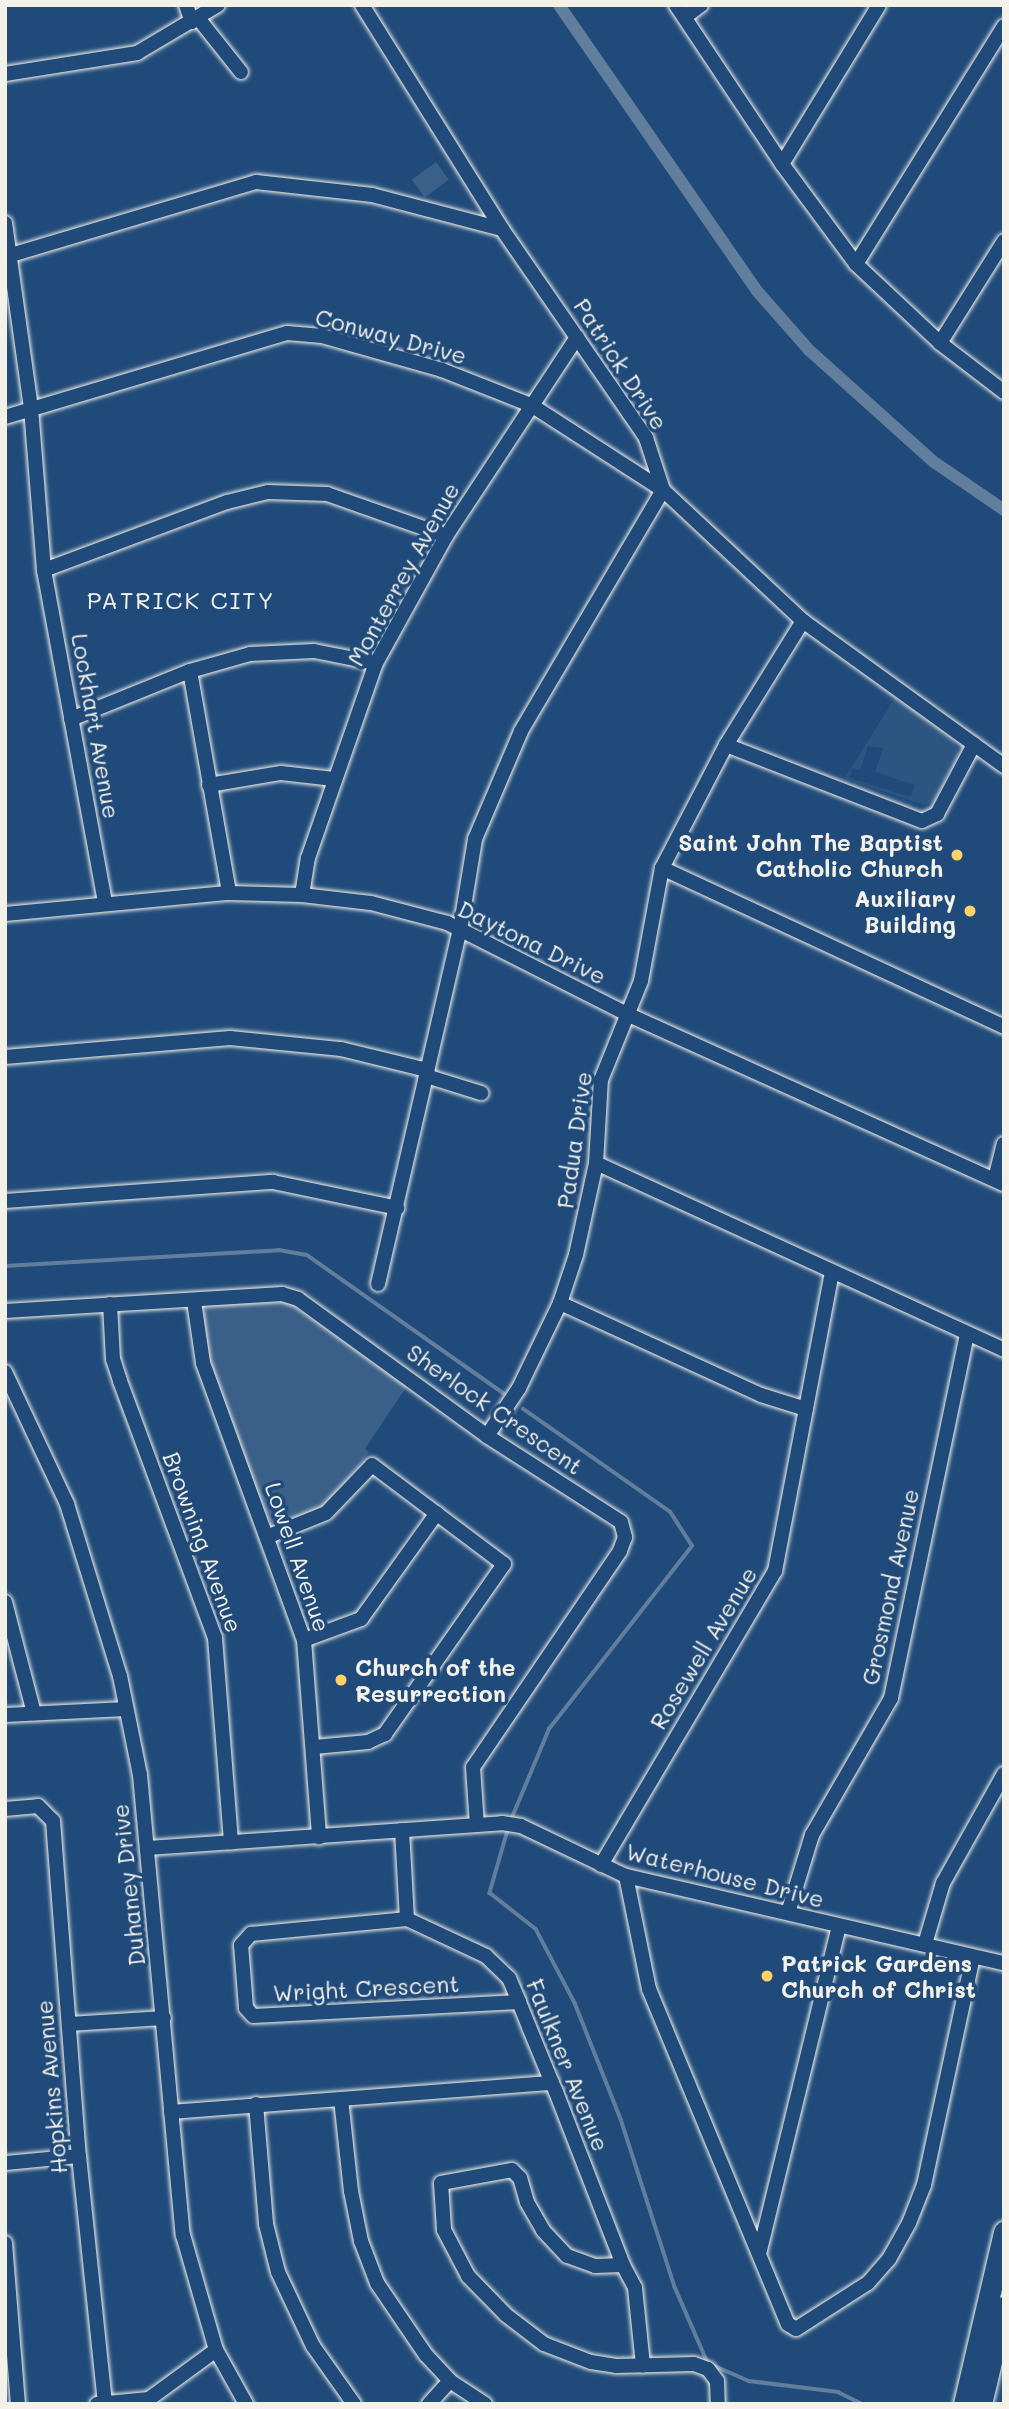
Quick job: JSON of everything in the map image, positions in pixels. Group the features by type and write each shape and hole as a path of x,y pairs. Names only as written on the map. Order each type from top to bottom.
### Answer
{"highway":[{"path":"964,2404 1004,2232"},
{"path":"981,2404 1004,2307"}],"street":[{"path":"186,5 195,20 241,72"},
{"path":"5,74 138,52 218,5"},
{"name":"Patrick Drive","path":"362,5 502,229 646,438 663,490 803,621 1004,766"},
{"path":"701,5 680,11 782,164 856,264 940,344 1004,392"},
{"path":"782,164 879,5"},
{"path":"856,264 1004,26"},
{"path":"11,256 256,182 372,195 502,229"},
{"name":"Lockhart Avenue","path":"5,223 31,408 44,570 105,903"},
{"path":"940,344 1004,241"},
{"name":"Conway Drive","path":"5,417 287,333 322,336 442,370 531,405 663,490"},
{"name":"Monterrey Avenue","path":"302,895 308,858 376,663 446,536 577,337"},
{"path":"378,1284 460,930 475,839 521,730 663,490"},
{"path":"44,570 227,502 268,492 327,494 446,536"},
{"name":"Padua Drive","path":"487,1436 519,1388 560,1303 587,1216 596,1163 601,1080 629,1015 649,950 662,868 726,745 803,621"},
{"path":"71,719 190,671 250,654 314,651 376,663"},
{"path":"190,671 229,893"},
{"path":"726,745 922,821 937,814 974,744"},
{"path":"209,785 281,773 334,779"},
{"path":"662,868 1004,1027"},
{"name":"Daytona Drive","path":"5,914 229,893 302,895 371,903 460,930 629,1015 999,1181"},
{"path":"5,1057 230,1038 341,1049 426,1073 481,1093"},
{"path":"999,1181 1004,1144"},
{"path":"596,1163 1004,1350"},
{"path":"5,1201 273,1182 397,1208"},
{"name":"Rosewell Avenue","path":"601,1865 775,1571 832,1272"},
{"name":"Sherlock Crescent","path":"5,1311 282,1294 298,1300 487,1436 621,1522 625,1536 620,1551 473,1767 477,1825"},
{"name":"Lowell Avenue","path":"194,1301 203,1363 269,1535 304,1640 320,1837"},
{"path":"560,1303 761,1395 806,1409"},
{"name":"Browning Avenue","path":"110,1304 113,1359 215,1638 231,1842"},
{"name":"Grosmond Avenue","path":"788,1913 812,1835 891,1698 967,1334"},
{"name":"Duhaney Drive","path":"5,1372 67,1504 93,1577 126,1709 140,1775 148,1848 183,2235 216,2350 246,2404"},
{"path":"269,1535 326,1513 372,1465 502,1561 503,1568 385,1734 369,1742 314,1747"},
{"path":"304,1640 360,1619 437,1513"},
{"path":"5,1602 34,1713"},
{"path":"5,1715 126,1709"},
{"path":"925,1944 943,1883 1004,1774"},
{"name":"Hopkins Avenue","path":"5,1809 38,1806 53,1821 79,2156 104,2403"},
{"name":"Waterhouse Drive","path":"148,1848 502,1823 521,1826 625,1877 1004,1964"},
{"path":"402,1830 407,1919"},
{"path":"625,1877 649,1989 792,2328 868,2283 889,2259 909,2223 924,2185 973,1957"},
{"name":"Wright Crescent","path":"407,1919 247,1936 241,1948 246,2010 257,2016 519,2003"},
{"name":"Faulkner Avenue","path":"407,1919 486,1956 509,1978 635,2288 643,2366"},
{"path":"760,2250 839,1927"},
{"path":"69,2024 164,2018"},
{"path":"171,2112 551,2083"},
{"path":"341,2099 361,2241 377,2283 401,2323 450,2382 485,2404"},
{"path":"256,2104 266,2224 278,2272 295,2314 354,2404"},
{"path":"5,2163 79,2156"},
{"path":"624,2266 595,2266 567,2256 538,2221 517,2173 441,2183 443,2230 468,2276 506,2315 544,2344 590,2362 643,2366 694,2364 708,2369 717,2381 718,2404"},
{"path":"5,2243 18,2404"},
{"path":"95,2404 149,2399 216,2350"},
{"path":"429,2404 450,2382"}],"shaded area":[{"path":"436,162 449,180 425,197 412,180"},
{"path":"896,696 952,737 959,754 936,800 924,805 845,778","holes":["868,746 883,748 875,772 914,785 911,797 849,778 852,768 860,770"]},
{"path":"287,1302 407,1386 365,1449 369,1452 327,1507 278,1524 271,1523 264,1512 202,1337 202,1321 206,1307 216,1303"}],"waterway":[{"path":"559,5 757,291 809,350 934,462 1004,510"},
{"path":"5,1266 279,1250 307,1255 503,1393"},
{"path":"511,1820 549,1729 692,1546 670,1512 523,1409"},
{"path":"509,1827 490,1893 536,1929 575,2003 621,2119 675,2287 708,2363 749,2381 838,2392 863,2404"}],"place":[{"name":"Saint John The Baptist Catholic Church","path":"957,855"},
{"name":"Auxiliary Building","path":"970,911"},
{"name":"Church of the Resurrection","path":"341,1680"},
{"name":"Patrick Gardens Church of Christ","path":"767,1976"}],"district":[{"name":"PATRICK CITY","path":"181,600"}]}
